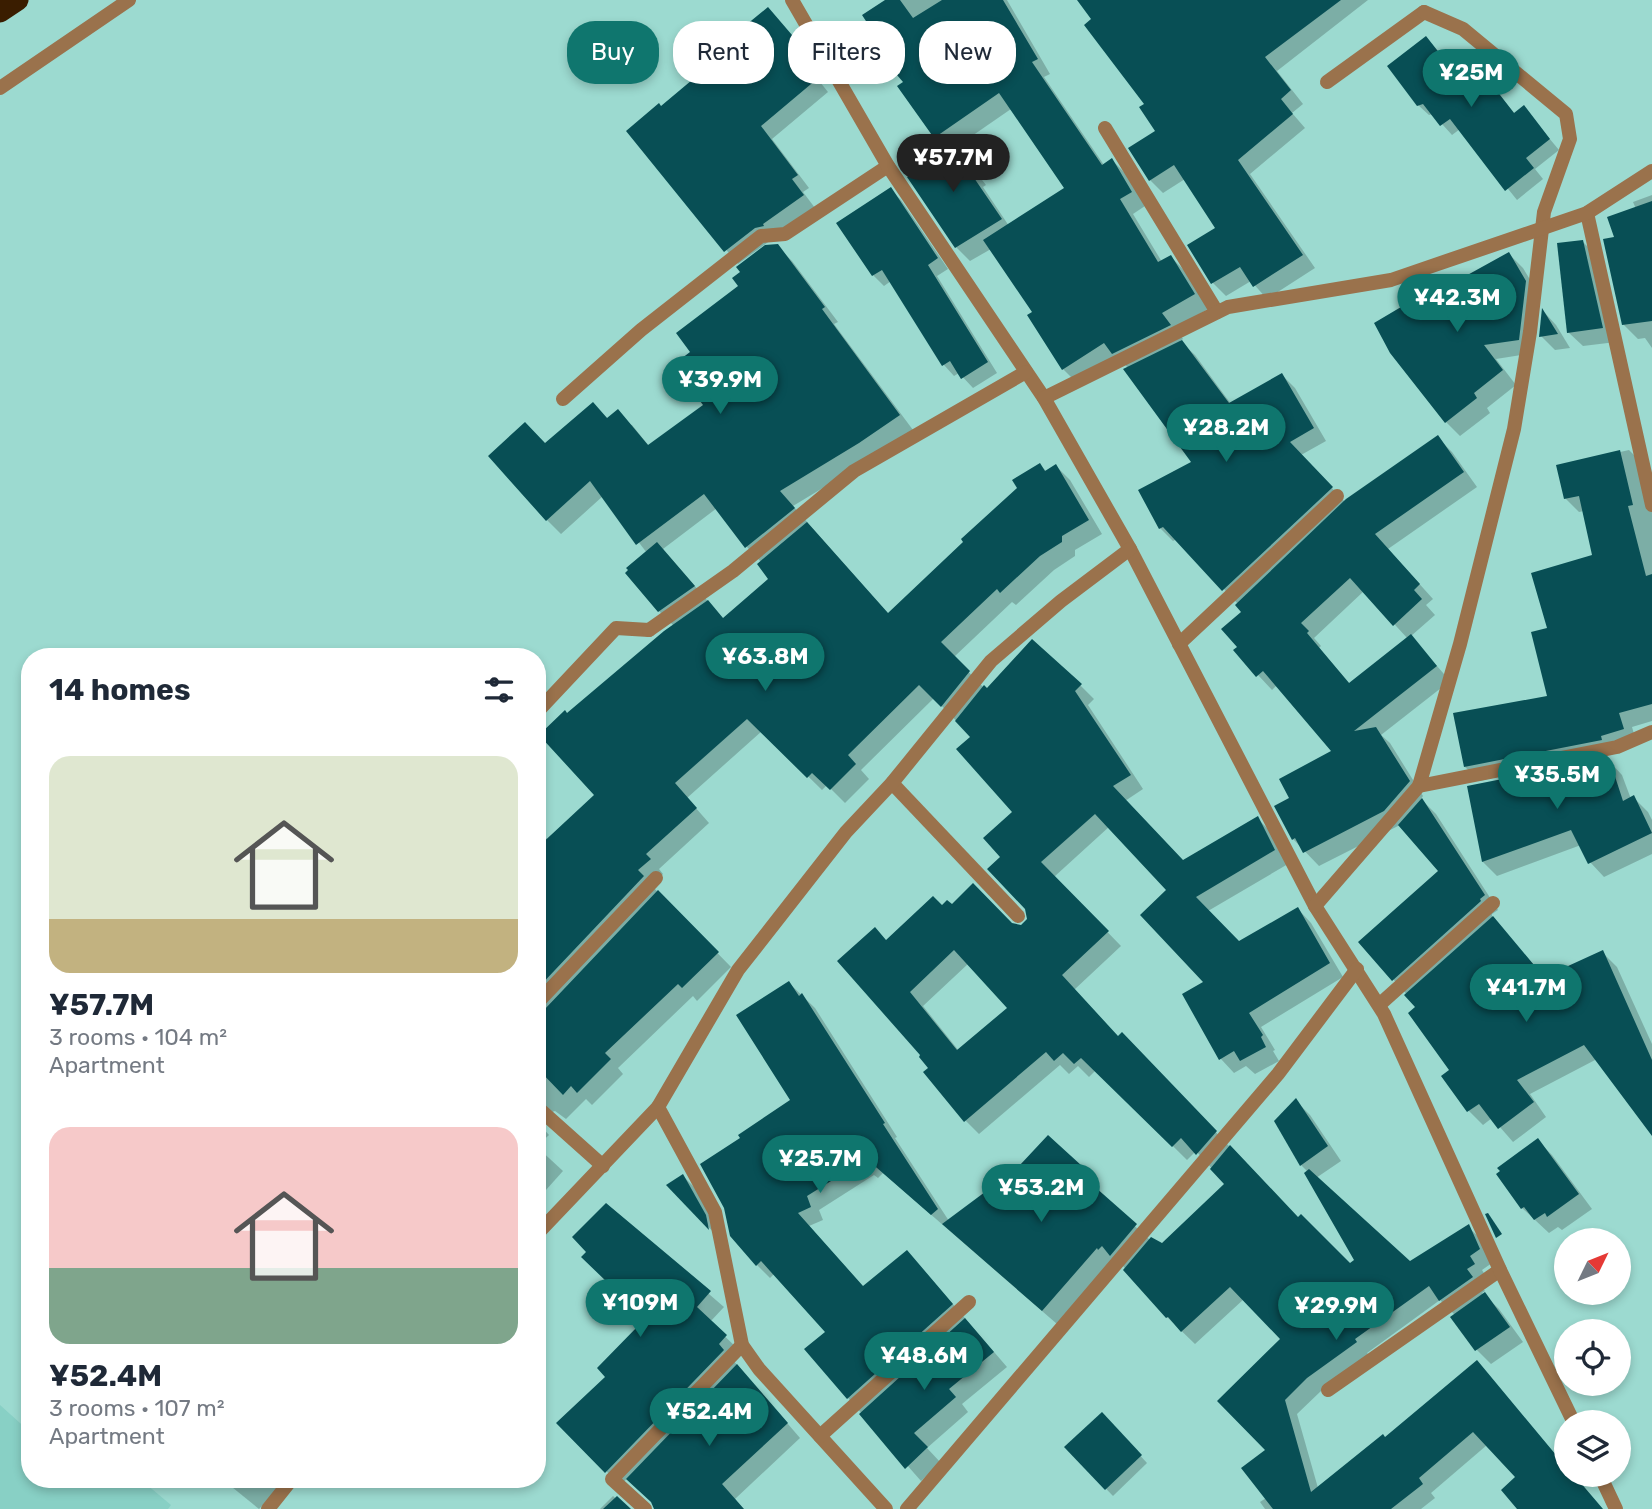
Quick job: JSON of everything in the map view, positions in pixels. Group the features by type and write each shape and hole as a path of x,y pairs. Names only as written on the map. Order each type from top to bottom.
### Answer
{"highway":[{"path":"0,12 18,0"}],"street":[{"path":"0,88 128,0"},
{"path":"792,0 888,166 1044,398 1130,549 1315,906 1379,1004 1568,1410"},
{"path":"1315,906 1419,786 1460,644 1514,429 1530,332 1544,212 1570,139 1566,114 1463,29 1423,6 1327,82"},
{"path":"1105,128 1217,313"},
{"path":"563,399 641,330 761,236 785,234 888,166"},
{"path":"1044,398 1228,307 1391,280 1587,213 1652,171"},
{"path":"1587,213 1652,505"},
{"path":"546,702 616,628 649,630 733,571 854,471 1026,372"},
{"path":"1179,644 1337,496"},
{"path":"546,1225 658,1107 738,970 846,832 891,783 991,661 1060,601 1130,549"},
{"path":"1419,786 1617,747 1652,732"},
{"path":"891,783 1018,916"},
{"path":"546,994 656,878"},
{"path":"1379,1004 1493,903"},
{"path":"907,1509 1278,1074 1357,969"},
{"path":"658,1107 715,1212 742,1345 759,1369 886,1509"},
{"path":"546,1115 603,1166"},
{"path":"1328,1390 1500,1269"},
{"path":"820,1436 970,1302"},
{"path":"645,1509 612,1479 742,1345"},
{"path":"1606,1487 1616,1509"},
{"path":"268,1509 285,1488"}],"shaded area":[{"path":"0,1405 21,1424 21,1488 151,1488 171,1505 168,1509 0,1509"}],"building":[{"path":"885,0 900,0 913,18 942,0 1003,0 1015,21 919,21 919,84 1016,84 1016,22 1038,59 1032,62 1102,165 1112,158 1132,192 1120,199 1158,262 1171,255 1195,294 1162,313 1171,325 1112,354 1104,343 1062,370 1027,315 1032,312 983,240 1064,188 999,93 934,138 897,86 905,84 905,21 866,21 862,15"},
{"path":"1077,0 1341,0 1265,57 1291,90 1281,99 1293,114 1238,160 1303,255 1253,287 1240,267 1211,284 1187,245 1215,228 1174,165 1149,181 1128,148 1155,131 1139,107 1144,104 1084,25 1091,19"},
{"path":"768,7 788,30 788,84 811,84 761,126 798,175 792,179 804,195 724,252 626,131 659,103 661,106 687,84 774,84 774,21 751,21"},
{"path":"1426,36 1448,64 1466,51 1514,113 1524,105 1550,139 1526,158 1534,168 1505,191 1450,119 1440,126 1423,104 1417,106 1387,66"},
{"path":"950,138 1002,219 955,248 907,177 913,173 909,167"},
{"path":"891,187 938,258 928,265 988,362 961,379 950,361 942,366 882,270 872,276 836,223"},
{"path":"1652,201 1652,321 1622,325 1603,239 1614,237 1607,217"},
{"path":"1583,240 1603,328 1567,333 1557,243"},
{"path":"778,244 900,415 780,491 795,508 745,548 704,494 636,545 590,481 546,521 488,456 525,422 545,443 593,402 607,418 618,409 648,445 703,405 673,365 690,352 676,333 738,286 732,278 740,272 736,267 765,245"},
{"path":"1509,252 1526,281 1519,340 1484,345 1503,370 1474,393 1477,398 1445,423 1390,353 1374,323 1450,278 1453,283"},
{"path":"1542,308 1558,334 1539,337"},
{"path":"1182,340 1229,403 1282,373 1314,428 1290,442 1333,487 1222,591 1163,527 1159,529 1138,490 1191,462 1123,369"},
{"path":"1438,435 1464,472 1375,534 1420,584 1414,590 1422,599 1393,626 1350,578 1301,623 1349,683 1411,634 1437,666 1354,731 1376,727 1410,781 1384,811 1303,853 1295,838 1292,840 1274,806 1289,798 1279,779 1331,751 1263,671 1256,677 1233,650 1237,647 1221,629 1241,612 1235,605 1346,499"},
{"path":"1620,450 1633,505 1628,506 1646,576 1652,574 1652,704 1619,713 1624,729 1601,736 1602,740 1464,767 1453,713 1547,696 1531,632 1547,628 1531,573 1592,555 1579,496 1564,499 1556,465"},
{"path":"1040,463 1045,471 1056,464 1089,520 1062,536 1062,542 1040,556 1000,593 997,589 941,642 970,671 941,707 919,685 848,755 856,764 830,790 812,773 807,778 747,719 675,783 697,808 646,854 651,859 638,870 644,876 546,979 546,840 594,795 546,743 546,728 664,631 708,600 723,618 768,579 757,564 807,522 888,613 963,542 961,539 1017,488 1012,480"},
{"path":"657,542 695,586 658,612 625,573 628,570 626,568"},
{"path":"1032,639 1082,684 1075,691 1131,775 1113,786 1183,860 1258,816 1275,850 1196,897 1239,941 1298,907 1330,963 1249,1013 1263,1035 1261,1037 1266,1047 1240,1061 1234,1051 1219,1060 1182,994 1203,982 1140,915 1166,890 1095,814 1041,862 1109,931 1062,975 1118,1036 1122,1032 1217,1131 1196,1155 1181,1138 1172,1147 1081,1058 1074,1064 1063,1053 1054,1061 1046,1052 964,1122 923,1072 928,1068 920,1055 837,961 875,927 886,940 933,896 942,905 947,900 952,904 973,883 1012,923 1021,925 1027,919 1025,909 987,869 1000,857 983,838 1012,812 956,749 970,737 955,721 984,685 987,688","holes":["954,950 1007,1008 957,1050 910,992"]},
{"path":"1609,758 1623,801 1634,795 1652,833 1588,864 1571,830 1482,862 1467,786"},
{"path":"1422,798 1485,895 1392,981 1358,942 1438,871 1398,825"},
{"path":"658,890 719,952 682,988 678,984 605,1053 611,1059 577,1093 571,1086 563,1095 546,1077 546,1008"},
{"path":"1493,916 1544,977 1603,950 1652,1060 1652,1136 1584,1045 1517,1080 1534,1102 1498,1129 1479,1104 1467,1112 1441,1076 1449,1070 1408,1013 1415,1007 1404,995"},
{"path":"789,981 799,996 802,993 938,1209 931,1215 869,1161 864,1167 860,1163 807,1196 811,1207 798,1213 863,1286 907,1250 953,1304 847,1399 804,1349 825,1332 761,1261 756,1266 730,1236 724,1208 700,1164 790,1100 736,1015"},
{"path":"1296,1098 1328,1146 1300,1166 1274,1121"},
{"path":"1048,1135 1082,1166 1078,1172 1137,1224 1110,1256 1102,1246 1098,1250 1097,1248 1042,1311 942,1224 985,1192 989,1198"},
{"path":"1538,1138 1579,1194 1547,1217 1545,1213 1534,1220 1524,1207 1521,1209 1496,1174 1500,1171 1497,1168"},
{"path":"1230,1145 1298,1217 1301,1214 1350,1263 1354,1260 1304,1173 1309,1169 1410,1261 1469,1224 1480,1249 1470,1256 1475,1264 1467,1269 1473,1277 1439,1301 1429,1286 1355,1339 1357,1342 1307,1378 1285,1400 1311,1492 1383,1434 1385,1437 1477,1360 1554,1453 1554,1487 1584,1487 1603,1509 1517,1509 1501,1490 1515,1477 1473,1432 1419,1478 1423,1484 1391,1509 1273,1509 1241,1468 1265,1450 1217,1401 1280,1339 1230,1287 1181,1332 1123,1270 1151,1237 1162,1243 1224,1184 1210,1169"},
{"path":"683,1174 706,1215 709,1230 666,1185"},
{"path":"606,1203 711,1291 697,1307 727,1335 719,1344 724,1350 605,1473 556,1423 605,1377 597,1368 639,1325 629,1316 635,1309 581,1257 586,1252 572,1237"},
{"path":"1488,1213 1502,1234 1496,1238 1485,1214"},
{"path":"1485,1292 1510,1327 1475,1351 1450,1317"},
{"path":"965,1318 994,1352 949,1389 956,1397 914,1433 928,1447 905,1469 859,1414"},
{"path":"737,1364 788,1423 722,1484 744,1509 654,1509 651,1502 626,1479"},
{"path":"1102,1412 1142,1455 1105,1490 1064,1447"},
{"path":"617,1496 631,1509 603,1509"}]}
